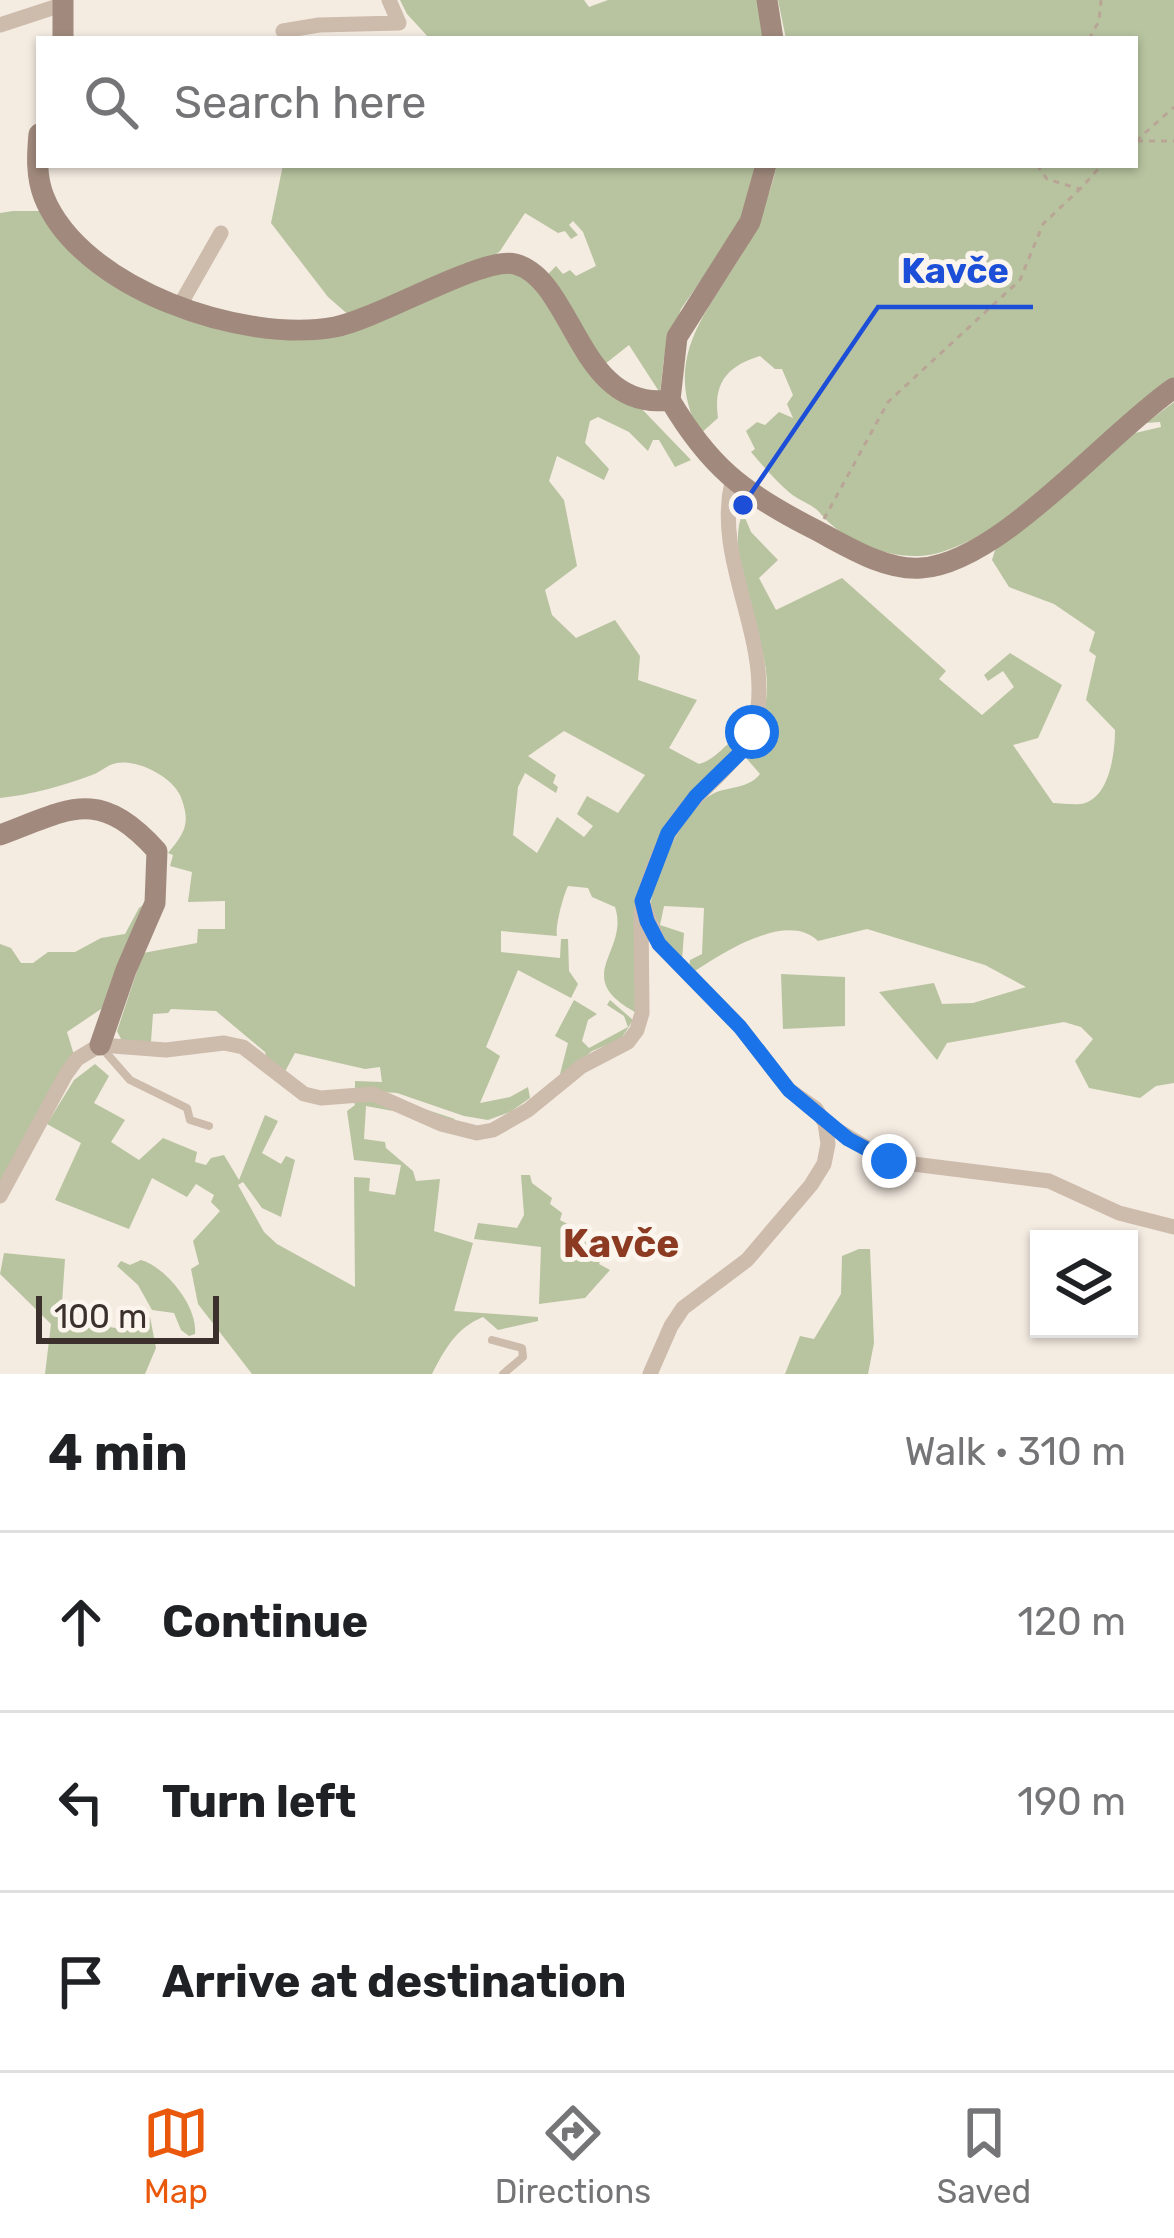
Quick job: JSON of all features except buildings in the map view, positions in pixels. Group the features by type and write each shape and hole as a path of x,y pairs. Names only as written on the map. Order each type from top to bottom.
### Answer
{"street":[{"path":"283,31 399,22 389,0"},
{"path":"766,0 772,36"},
{"path":"0,25 64,2 64,36"},
{"path":"38,168 44,197 86,256 110,275 180,304 253,325 319,329 373,317 490,266 515,264 535,277 553,298 580,347 611,381 640,400 670,400"},
{"path":"765,168 750,222 677,337 670,400 711,461 755,499 865,555 921,568 967,554 1004,532 1174,388"},
{"path":"180,304 221,233"},
{"path":"0,1196 66,1074 77,1059 100,1045 166,1051 224,1043 243,1047 304,1094 321,1098 373,1094 441,1124 477,1133 494,1130 528,1110 582,1066 628,1042 642,1012 638,926 642,901 668,833 696,796 740,753 758,712 758,656 728,518 732,482"},
{"path":"0,835 68,806 108,812 142,834 157,851 155,903 125,970 100,1045"},
{"path":"642,901 659,944 740,1027 789,1090 816,1109 826,1123 889,1161 1048,1181 1119,1213 1174,1227"},
{"path":"650,1374 683,1308 747,1260 811,1185 824,1165 826,1123"}],"lane":[{"path":"100,1045 130,1080 187,1108 190,1120 209,1126"},
{"path":"492,1340 521,1348 523,1358 503,1374"}],"path":[{"path":"1091,36 1099,21 1101,0"},
{"path":"1138,139 1174,107"},
{"path":"1138,141 1174,141"},
{"path":"1038,168 1047,179 1080,189"},
{"path":"818,531 888,402 1020,280 1043,224 1099,168"}],"green space":[{"path":"400,0 584,0 589,7 608,0 759,0 767,36 427,36"},
{"path":"778,0 1174,0 1174,379 1052,485 981,535 948,550 904,556 863,545 775,478 751,452 755,449 746,431 757,422 765,425 779,412 793,418 787,404 793,395 782,369 760,356 725,378 718,395 718,418 700,434 685,380 694,335 752,235 776,168 1138,168 1138,36 785,36"},
{"path":"282,168 760,168 739,226 681,309 664,358 660,393 629,345 605,364 546,276 556,266 563,274 570,270 576,276 596,266 583,232 573,221 569,225 578,235 571,239 565,231 558,233 525,213 489,260 351,317 328,297 271,223"},
{"path":"49,211 78,257 268,335 510,270 530,278 691,460 675,467 659,440 653,440 648,451 629,432 598,417 590,421 585,443 609,469 604,480 557,456 549,481 564,500 577,566 545,590 552,615 576,638 615,620 640,656 638,680 697,700 669,748 699,764 741,735 745,738 700,787 637,903 634,928 640,1003 635,1012 616,999 604,975 618,923 615,907 592,897 588,888 568,886 557,936 501,931 501,952 560,958 561,939 568,939 569,971 578,984 571,998 518,970 486,1047 500,1056 480,1103 510,1097 528,1087 530,1098 510,1112 488,1120 397,1093 355,1090 355,1081 382,1082 380,1067 365,1069 295,1053 281,1079 270,1068 265,1052 216,1011 171,1009 153,1014 150,1055 125,1047 117,1031 143,953 197,943 198,929 225,929 225,901 188,902 192,872 170,866 173,855 168,853 185,826 183,804 176,788 153,770 117,763 58,786 0,798 0,213","holes":["564,731 645,775 618,813 587,796 577,814 593,826 584,837 557,817 537,853 513,835 518,787 525,773 556,793 558,787 553,783 556,775 528,756"]},
{"path":"1174,402 1174,1083 1156,1086 1140,1098 1089,1088 1075,1061 1093,1039 1081,1027 1064,1022 947,1043 937,1060 879,992 934,983 942,1004 973,1003 1026,987 985,965 867,929 818,941 790,930 773,932 738,945 695,971 689,968 690,960 702,954 704,908 664,906 660,925 684,933 682,960 652,923 650,909 659,874 676,835 698,805 760,774 747,759 763,715 767,687 738,550 743,513 751,532 778,560 759,578 776,610 842,578 946,671 939,679 982,715 1014,687 1003,671 988,681 984,675 1010,653 1062,685 1038,738 1013,745 1053,803 1085,803 1105,782 1115,739 1115,730 1086,700 1096,656 1089,651 1095,632 1054,604 1009,587 992,560 996,547 1135,433 1161,427 1160,422 1146,423"},
{"path":"150,900 115,1006 101,1009 67,1032 77,1065 0,1190 0,944 11,948 21,963 33,963 48,952 75,952 101,938 125,934 139,908"},
{"path":"781,974 845,977 845,1026 783,1029"},
{"path":"574,1000 597,1014 588,1020 582,1041 589,1048 628,1027 624,1016 607,1005 610,1000 633,1020 621,1039 592,1051 559,1078 568,1043 555,1036"},
{"path":"95,1064 109,1076 94,1103 125,1120 111,1142 139,1160 163,1138 197,1152 195,1162 206,1165 211,1158 224,1155 239,1180 265,1115 278,1121 262,1153 281,1164 286,1156 295,1160 281,1217 262,1208 243,1182 238,1185 264,1232 277,1244 355,1287 354,1177 370,1178 369,1191 395,1195 401,1165 354,1160 347,1111 355,1105 353,1100 409,1104 455,1119 366,1106 364,1139 385,1142 413,1171 416,1181 440,1179 434,1231 473,1243 454,1311 538,1317 538,1321 498,1330 483,1317 452,1340 432,1374 252,1374 198,1304 191,1269 199,1264 193,1241 220,1211 211,1202 214,1195 196,1184 187,1197 152,1178 129,1229 55,1200 81,1143 47,1124 74,1080"},
{"path":"521,1175 530,1175 532,1183 552,1198 550,1204 562,1213 560,1220 606,1245 599,1264 610,1270 585,1298 539,1304 541,1247 474,1239 478,1223 517,1228 524,1215"},
{"path":"870,1249 874,1343 868,1374 785,1374 800,1336 814,1339 841,1294 842,1256"},
{"path":"4,1253 65,1259 61,1318 115,1328 150,1317 156,1348 145,1374 45,1374 51,1324 0,1274"},
{"path":"141,1260 178,1290 191,1312 195,1334 181,1330 174,1313 152,1310 138,1285 117,1266 121,1261 130,1265"}],"place":[{"name":"Kavče","path":"743,505"}],"district":[{"name":"Kavče","path":"621,1244"}],"route":[{"path":"752,732 740,753 696,796 668,833 642,901 647,921 659,944 740,1027 789,1090 848,1139 889,1161"}]}
